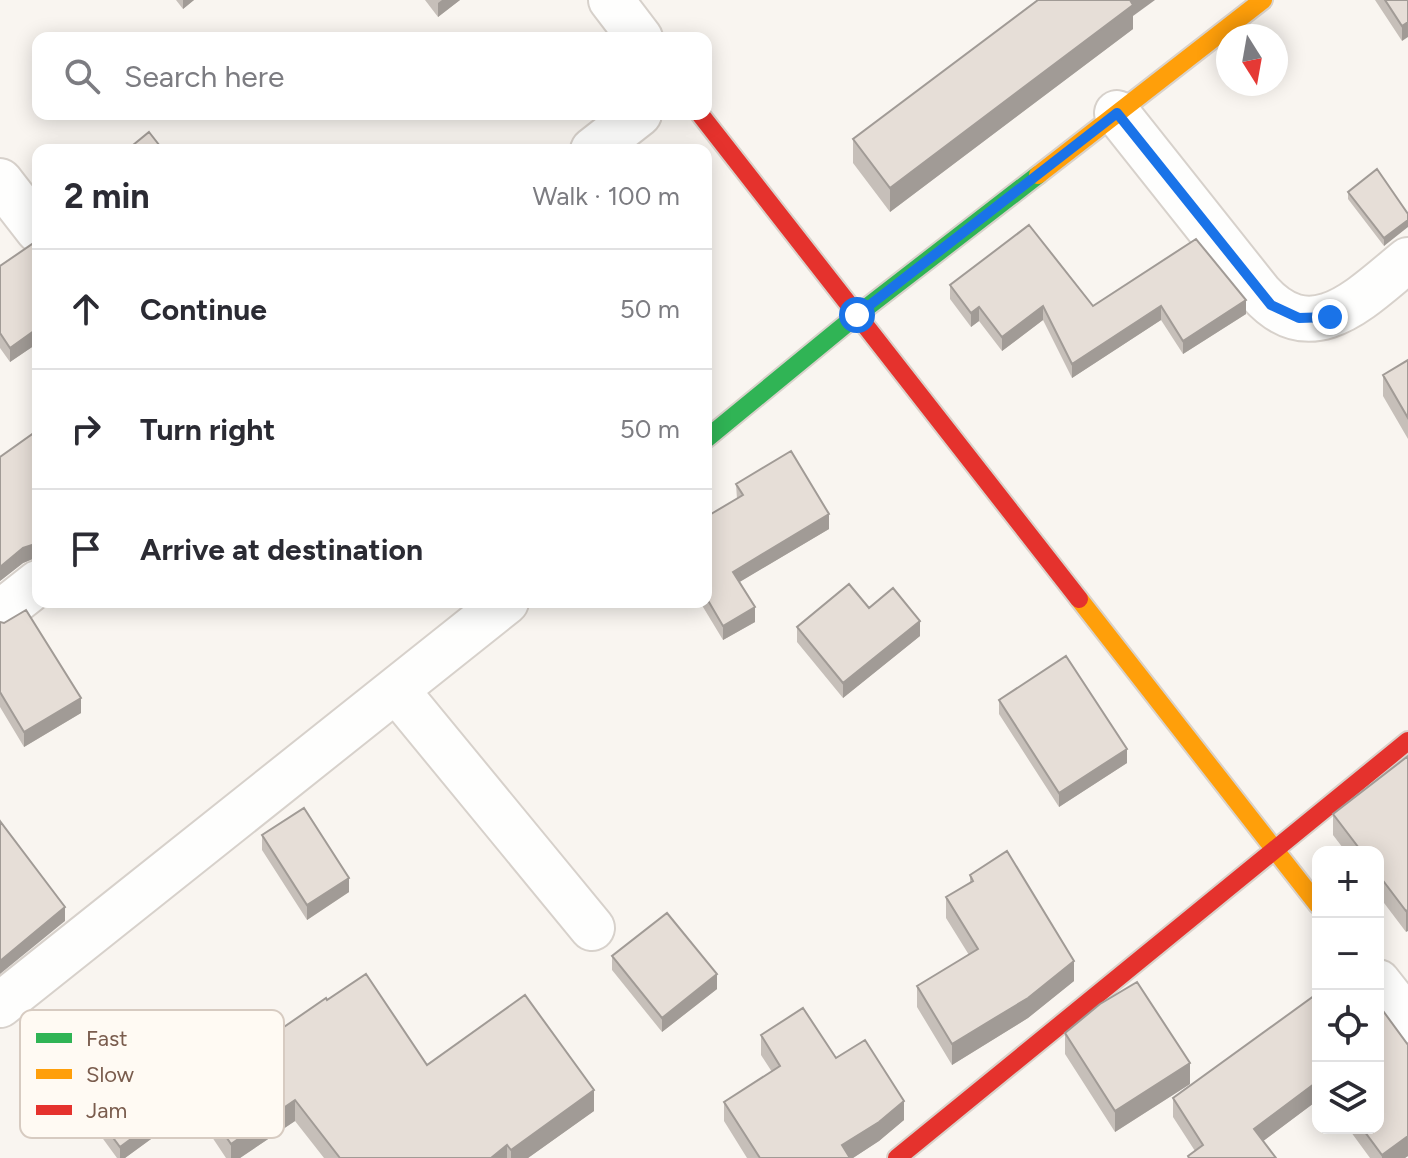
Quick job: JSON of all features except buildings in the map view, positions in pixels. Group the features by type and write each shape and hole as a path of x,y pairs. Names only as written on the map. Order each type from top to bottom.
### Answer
{"street":[{"path":"611,0 635,32"},
{"path":"712,434 857,315 1263,0"},
{"path":"1117,113 1260,293 1284,313 1299,318 1330,317 1345,310 1408,260"},
{"path":"601,144 631,120"},
{"path":"705,120 1312,897"},
{"path":"0,181 32,222"},
{"path":"0,613 32,588"},
{"path":"0,1005 499,608"},
{"path":"397,691 592,928"},
{"path":"897,1158 1408,741"},
{"path":"1384,990 1408,1020"}],"traffic: fast":[{"path":"712,434 857,315 1038,175"}],"traffic: slow":[{"path":"1038,175 1263,0"},
{"path":"1079,599 1312,897"}],"traffic: jam":[{"path":"705,120 1079,599"},
{"path":"897,1158 1408,741"}],"route":[{"path":"857,315 1117,113 1271,305 1299,318 1330,317"}]}
